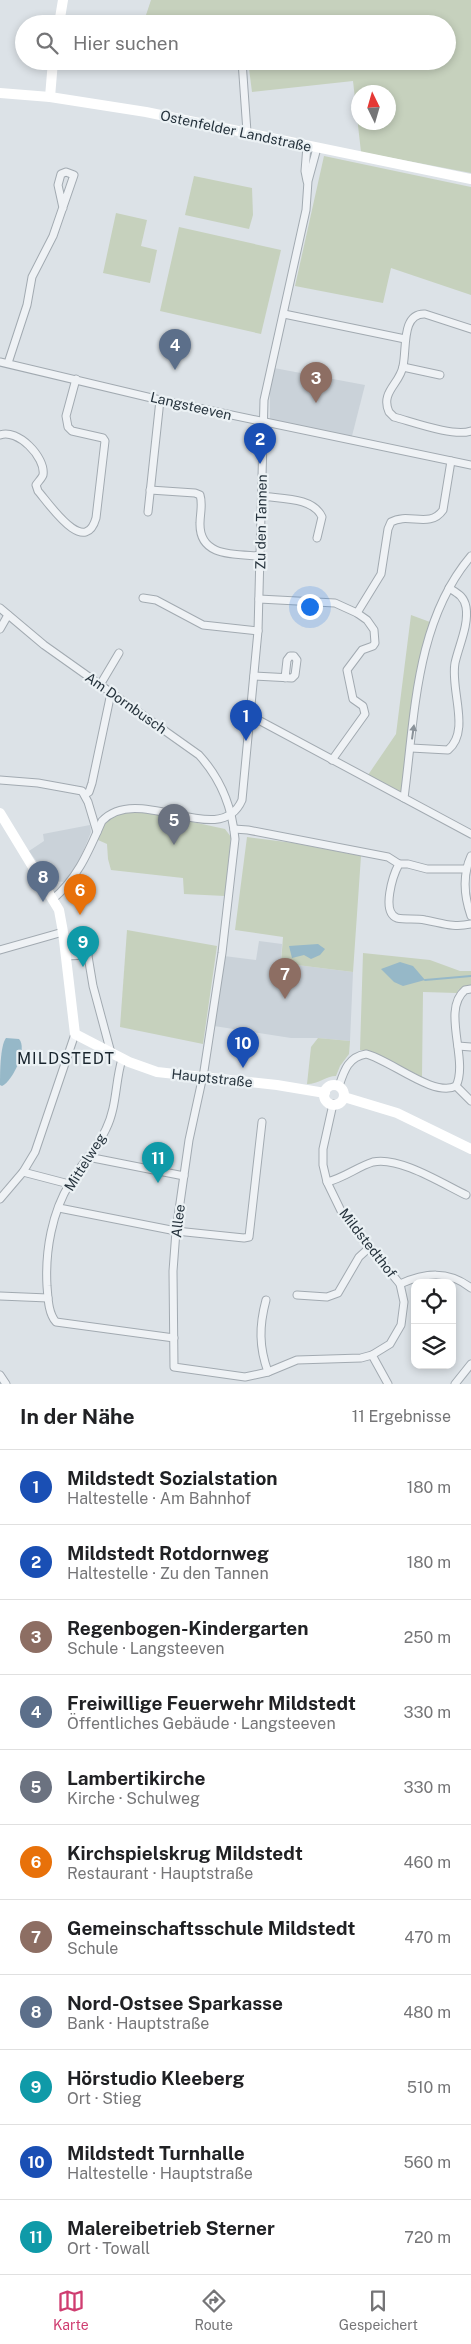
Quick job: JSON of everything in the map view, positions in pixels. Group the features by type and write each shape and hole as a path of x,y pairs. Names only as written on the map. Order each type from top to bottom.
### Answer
{"street":[{"path":"60,15 63,0"},
{"path":"50,97 52,70"},
{"path":"243,70 247,132"},
{"name":"Ostenfelder Landstraße","path":"0,94 50,97 146,112 471,179"},
{"name":"Zu den Tannen","path":"231,814 238,808 242,800 258,631 263,422 266,382 284,314 306,210 308,181 305,165 312,147"},
{"path":"8,364 27,304 32,277 53,236 63,208"},
{"path":"471,329 419,313 408,326 403,367 386,400 389,412 394,416 443,429 465,433 471,431"},
{"path":"284,314 406,339"},
{"name":"Langsteeven","path":"0,362 160,400 471,465"},
{"path":"403,367 440,375"},
{"path":"0,435 9,434 30,445 43,474 36,485 38,491 70,527 78,533 89,532 94,528 96,518 105,441 103,438 72,430 68,427 66,416 76,379"},
{"path":"148,512 160,400"},
{"path":"357,613 381,574 388,529 391,522 403,518 429,520 439,516 443,510 451,461"},
{"path":"150,490 200,495 200,532 208,547 223,554 261,556"},
{"path":"262,496 313,505 322,517 317,538"},
{"path":"404,798 422,665 429,636 437,611 449,588 471,556"},
{"path":"411,748 448,750 457,743 460,736 460,712 454,676 466,618 466,607 464,598 449,588"},
{"path":"143,598 156,600 203,624 258,631"},
{"path":"258,599 336,603 367,620 376,636 373,646 362,650 347,670 353,698 363,706 365,714 332,760"},
{"name":"Am Dornbusch","path":"0,608 44,646 199,755 212,770 222,787 234,829"},
{"path":"0,630 8,616"},
{"path":"100,685 119,653"},
{"path":"254,676 285,678"},
{"path":"85,794 89,792 92,783 111,693"},
{"path":"251,716 471,834"},
{"path":"0,780 38,783 73,789 85,794 97,832"},
{"path":"53,899 65,889 74,877 102,821 107,815 133,808 205,820 219,819 231,814"},
{"path":"0,813 58,910 63,932 76,1034 38,1145 23,1172 0,1199"},
{"path":"234,829 248,830 388,857 399,864 408,864 427,869 466,869"},
{"name":"Allee","path":"174,1368 173,1272 176,1231 222,953 234,829"},
{"path":"471,856 466,869 464,886 471,916"},
{"path":"399,864 389,899 389,909 392,915 428,920 453,927 471,924"},
{"path":"0,950 63,932"},
{"path":"86,944 111,1053"},
{"path":"66,956 88,955"},
{"path":"456,1086 460,1068 455,1026 457,1000 465,990 471,989"},
{"name":"Hauptstraße","path":"76,1034 122,1059 157,1072 286,1086 325,1093"},
{"path":"458,1046 471,1047"},
{"path":"339,1086 345,1068 352,1059 366,1054 428,1084 446,1089 456,1086"},
{"name":"Mittelweg","path":"122,1059 114,1105 107,1128 69,1184 51,1232 47,1256 48,1298 52,1315 56,1322 174,1338"},
{"path":"331,1086 339,1086 343,1090 344,1097 339,1103 333,1104 327,1101 325,1093 331,1086"},
{"path":"456,1086 471,1101"},
{"path":"344,1097 397,1113 471,1149"},
{"name":"Mildstedthof","path":"174,1368 235,1377 250,1377 297,1360 319,1358 350,1359 372,1355 390,1344 401,1325 404,1302 400,1284 343,1215 328,1182 323,1148 333,1104"},
{"path":"59,1208 176,1231 249,1237 262,1122"},
{"path":"88,1157 184,1176"},
{"path":"328,1182 338,1180 374,1162 388,1162 402,1165 466,1195"},
{"path":"23,1172 69,1184"},
{"path":"297,1295 327,1297 338,1293 359,1257 370,1247"},
{"path":"400,1284 417,1276 432,1274 448,1276 463,1282 471,1288"},
{"path":"0,1296 48,1298"},
{"path":"266,1300 260,1329 260,1345 268,1372"},
{"path":"372,1355 388,1384"},
{"path":"455,1384 471,1364"},
{"path":"0,1374 6,1384"}],"shaded area":[{"path":"274,368 365,385 352,436 270,420 270,385"},
{"path":"90,825 91,832 76,869 66,882 49,881 49,873 45,873 29,851 44,841 43,834"},
{"path":"259,941 282,944 281,963 353,972 350,1041 291,1038 214,1026 224,956 256,960"}],"green space":[{"path":"151,0 471,0 471,173 361,152 359,130 396,130 396,85 353,85 353,81 252,92 249,70 456,70 456,15 146,15"},
{"path":"324,156 471,187 471,295 391,268 383,303 295,286"},
{"path":"194,176 252,188 253,215 249,229 185,215"},
{"path":"116,213 147,220 141,246 157,250 150,283 103,273"},
{"path":"179,227 281,250 261,334 160,311"},
{"path":"411,615 430,622 419,661 401,792 368,775 396,734"},
{"path":"137,810 225,829 231,837 225,896 184,894 183,878 111,870 107,844 98,840 103,825 110,817"},
{"path":"247,837 294,843 361,856 353,972 281,963 283,937 235,930"},
{"path":"127,930 217,946 203,1044 120,1027"},
{"path":"363,953 430,960 460,971 471,971 471,986 458,990 457,993 423,992 422,1077 370,1051 360,1050"},
{"path":"318,1038 350,1041 349,1054 340,1066 336,1076 307,1084 311,1047"}],"water":[{"path":"318,944 325,949 320,955 311,959 304,955 292,958 289,946"},
{"path":"400,962 413,966 425,980 403,986 394,982 381,969"},
{"path":"6,1038 19,1039 22,1049 15,1071 11,1078 2,1086 0,1085 1,1060"}],"waterway":[{"path":"425,980 471,976"}],"place":[{"name":"Freiwillige Feuerwehr Mildstedt","path":"175,370"},
{"name":"Regenbogen-Kindergarten","path":"316,403"},
{"name":"Mildstedt Rotdornweg","path":"260,464"},
{"name":"Mildstedt Sozialstation","path":"246,741"},
{"name":"Lambertikirche","path":"174,845"},
{"name":"Nord-Ostsee Sparkasse","path":"43,902"},
{"name":"Kirchspielskrug Mildstedt","path":"80,915"},
{"name":"Hörstudio Kleeberg","path":"83,967"},
{"name":"Gemeinschaftsschule Mildstedt","path":"285,999"},
{"name":"Mildstedt Turnhalle","path":"243,1068"},
{"name":"Malereibetrieb Sterner","path":"158,1183"}],"district":[{"name":"MILDSTEDT","path":"66,1058"}]}
